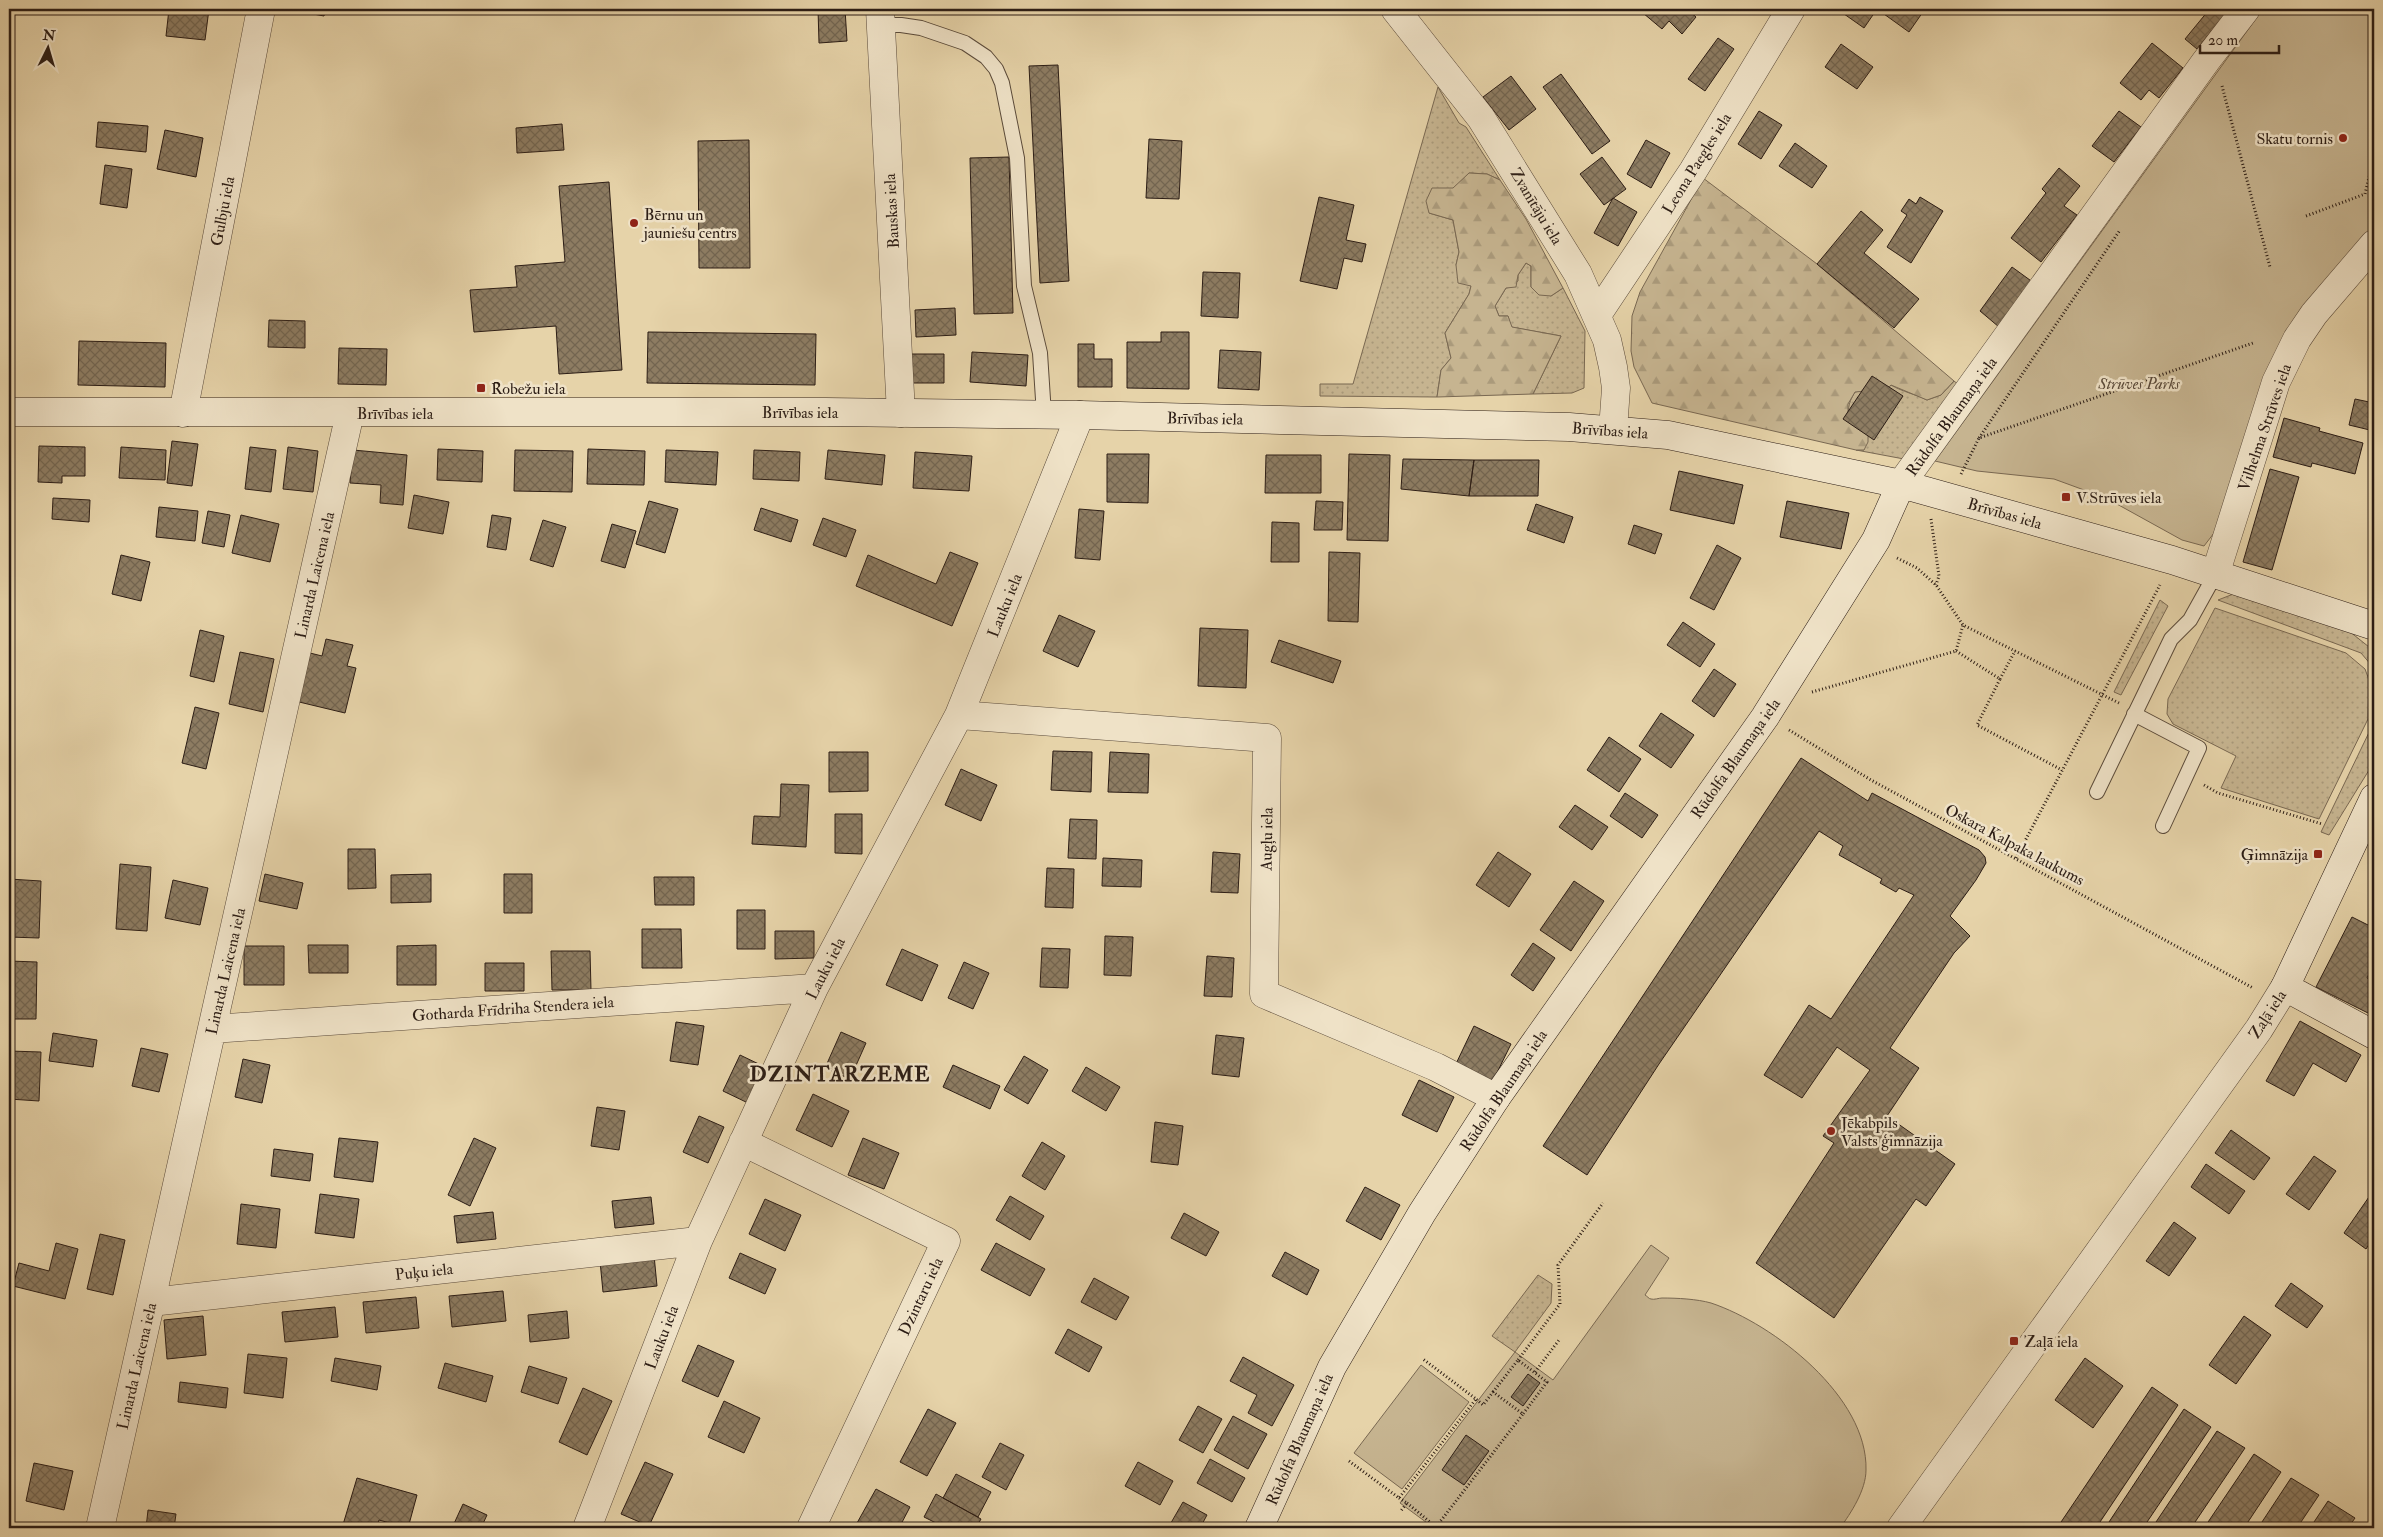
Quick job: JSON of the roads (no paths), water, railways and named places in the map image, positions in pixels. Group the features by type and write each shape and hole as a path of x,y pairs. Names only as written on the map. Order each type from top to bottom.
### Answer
{"street":[{"name":"Gulbju iela","path":"183,413 261,9"},
{"name":"Zvanītāju iela","path":"1395,9 1481,118 1578,274 1607,340 1616,388 1613,430"},
{"name":"Leona Paegles iela","path":"1596,315 1693,171 1791,9"},
{"name":"Rūdolfa Blaumaņa iela","path":"1259,1528 1332,1367 1422,1213 1496,1098 1765,717 1876,540 1901,484 2206,61 2246,9"},
{"name":"Bauskas iela","path":"881,17 901,413"},
{"name":"Vilhelma Strūves iela","path":"2215,575 2276,382 2297,339 2314,314 2374,244"},
{"name":"Brīvības iela","path":"9,412 1080,415 1569,427 1613,430 1668,435 1901,484 2172,560 2374,626"},
{"name":"Linarda Laicena iela","path":"100,1528 350,413"},
{"name":"Lauku iela","path":"587,1528 698,1241 814,988 959,715 1080,415"},
{"name":"Augļu iela","path":"959,715 1267,738 1264,994 1436,1067 1496,1098"},
{"name":"Zaļā iela","path":"1901,1528 2254,1037 2285,987 2374,798"},
{"path":"2285,987 2374,1035"},
{"name":"Gotharda Frīdriha Stendera iela","path":"212,1029 814,988"},
{"name":"Dzintaru iela","path":"743,1142 946,1241 811,1528"},
{"name":"Puķu iela","path":"150,1302 698,1241"}],"lane":[{"path":"881,17 901,25 921,28 966,44 986,57 996,69 1002,83 1017,158 1024,286 1040,353 1044,415"},
{"path":"2097,792 2171,638 2190,620 2215,575"},
{"path":"2135,713 2199,748 2163,826"}],"place":[{"name":"Skatu tornis","path":"2343,138"},
{"name":"Bērnu un jauniešu centrs","path":"634,223"},
{"name":"Robežu iela","path":"481,388"},
{"name":"V.Strūves iela","path":"2066,497"},
{"name":"Ģimnāzija","path":"2318,854"},
{"name":"Jēkabpils Valsts ģimnāzija","path":"1831,1131"},
{"name":"Zaļā iela","path":"2014,1341"}],"district":[{"name":"DZINTARZEME","path":"840,1074"}],"park label":[{"name":"Strūves Parks","path":"2139,383"}]}
